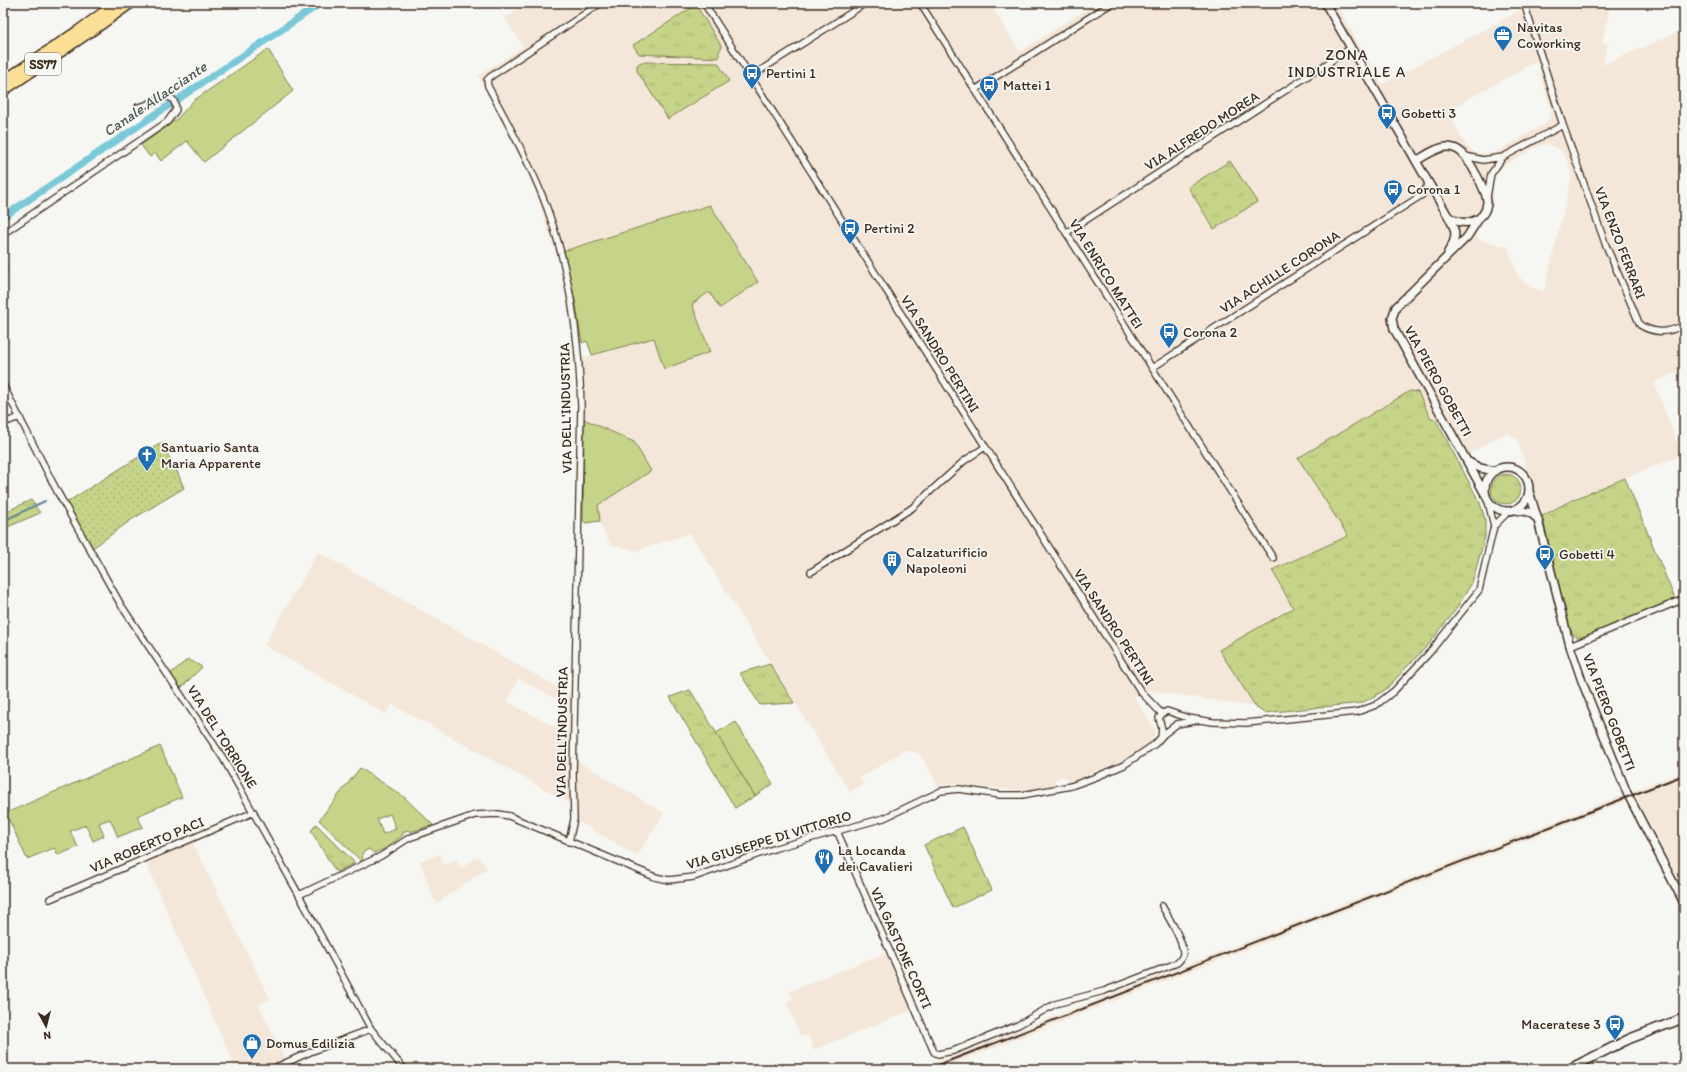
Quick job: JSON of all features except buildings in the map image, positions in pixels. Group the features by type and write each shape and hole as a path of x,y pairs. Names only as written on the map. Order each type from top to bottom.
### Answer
{"highway":[{"name":"SS77","path":"93,25 116,3"},
{"name":"SS77","path":"3,91 93,25 131,3"},
{"name":"SS77","path":"3,81 81,34"}],"main road":[{"path":"1569,1069 1629,1039 1684,1018"}],"street":[{"name":"VIA DELL'INDUSTRIA","path":"569,842 574,819 573,774 581,406 579,351 566,270 544,202 530,166 488,86 487,80 601,3"},
{"name":"VIA SANDRO PERTINI","path":"704,3 1141,692 1162,714"},
{"path":"750,77 866,3"},
{"name":"VIA ENRICO MATTEI","path":"920,3 1273,558"},
{"path":"975,90 1112,3"},
{"path":"1325,3 1435,193 1456,233 1452,246 1444,260"},
{"name":"VIA ENZO FERRARI","path":"1524,3 1563,125 1605,243 1640,325 1647,329 1660,332 1673,330 1684,325"},
{"name":"VIA ALFREDO MOREA","path":"1066,233 1351,48"},
{"path":"3,234 167,122 176,110 175,102 171,97 163,97 150,105 138,107"},
{"path":"1465,156 1483,160 1503,157 1563,125"},
{"path":"1416,161 1436,150 1447,147 1457,150 1465,156 1487,196"},
{"path":"1448,216 1455,221 1462,223 1472,222 1479,218 1486,208 1491,174 1503,157"},
{"name":"VIA ACHILLE CORONA","path":"1422,195 1429,183"},
{"name":"VIA ACHILLE CORONA","path":"1152,368 1422,195 1435,193"},
{"name":"VIA PIERO GOBETTI","path":"1479,218 1467,237 1396,307 1393,313 1392,324 1485,494"},
{"name":"VIA DEL TORRIONE","path":"3,385 58,493 120,605 213,741 254,812 371,1029 404,1069"},
{"path":"3,423 20,417"},
{"path":"811,572 912,508 964,461 985,447"},
{"path":"1467,461 1480,468 1495,471"},
{"path":"1494,526 1512,511 1526,500 1529,491 1527,480 1524,476 1516,469 1505,467 1495,471 1487,479 1485,494 1488,502 1497,509 1512,511 1529,512 1538,520"},
{"name":"VIA PIERO GOBETTI","path":"1529,491 1538,520 1570,646 1583,684 1627,793 1684,903"},
{"name":"VIA GIUSEPPE DI VITTORIO","path":"1162,714 1167,711 1200,720 1235,723 1261,722 1357,712 1376,705 1394,691 1430,652 1476,594 1481,584 1494,526 1488,502"},
{"path":"1570,646 1684,599"},
{"path":"1160,739 1162,732 1159,721 1162,714"},
{"path":"1175,714 1177,724"},
{"name":"VIA GIUSEPPE DI VITTORIO","path":"299,895 381,856 406,839 476,814 498,814 509,816 642,872 669,880 683,879 776,848 884,818 941,791 959,790 1022,796 1071,786 1096,777 1124,764 1148,750 1169,729 1174,728 1177,724 1200,720"},
{"path":"1161,726 1169,729"},
{"name":"VIA ROBERTO PACI","path":"50,899 254,812"},
{"name":"VIA GASTONE CORTI","path":"837,831 934,1052 938,1054 953,1051 1018,1025 1055,1004 1104,991 1177,963 1182,959 1184,954 1182,946 1162,906"},
{"path":"272,1069 310,1052 371,1029"}],"shaded area":[{"path":"527,3 989,3 1020,52 1096,3 1335,3 1382,84 1521,10 1518,3 1611,3 1602,42 1608,44 1603,65 1684,29 1684,369 1654,383 1682,455 1572,500 1542,516 1517,439 1507,432 1469,454 1446,414 1436,420 1430,417 1418,392 1348,536 1272,570 1293,607 1220,650 1256,707 1147,690 1134,697 1155,729 1154,736 1146,745 1120,762 1069,783 1063,775 1054,780 1057,786 1025,791 951,784 938,786 919,753 905,750 860,778 863,784 850,792 690,533 636,551 610,544 601,527 598,505 634,442 584,419 585,397 582,358 654,338 710,352 692,304 709,292 720,308 758,282 710,205 556,254 538,199 526,169 478,76 523,47 505,18","holes":["1537,61 1551,110 1550,117 1545,124 1495,153 1475,153 1467,147 1447,111","1548,144 1561,150 1572,175 1544,291 1532,288 1519,277 1507,246 1479,240 1477,235 1478,230 1493,207 1493,178 1503,166 1538,146"]},
{"path":"318,552 571,695 568,755 664,813 637,856 578,821 578,808 392,704 386,714 264,645","holes":["519,678 568,706 567,734 507,701"]},
{"path":"1684,771 1684,891 1633,791"},
{"path":"1623,795 1626,801 940,1069 919,1069"},
{"path":"191,839 270,999 259,1005 286,1060 267,1069 236,1069 144,859"},
{"path":"440,854 443,864 457,860 461,868 478,856 487,868 437,903 433,898 420,861"},
{"path":"887,952 912,1010 814,1050 808,1035 801,1037 786,1002 793,999 790,991"}],"green space":[{"path":"696,5 722,47 719,51 719,58 639,54 633,45"},
{"path":"268,49 293,91 204,162 187,141 161,161 155,153 150,157 141,145 177,119 193,101"},
{"path":"641,62 718,63 729,81 668,119 637,71 637,65"},
{"path":"1230,161 1257,202 1214,229 1188,187"},
{"path":"710,205 758,282 720,308 709,292 692,304 710,352 664,369 654,338 592,355 587,341 582,343 576,305 564,251"},
{"path":"1410,391 1418,392 1430,417 1436,420 1480,503 1485,519 1485,537 1472,583 1454,612 1428,645 1385,690 1362,703 1264,713 1256,707 1219,650 1293,608 1272,570 1348,536 1298,458"},
{"path":"584,419 634,442 651,471 598,505 600,521 586,523 583,521"},
{"path":"161,443 176,469 184,488 131,520 90,550 64,504"},
{"path":"1506,474 1517,478 1521,489 1517,500 1506,504 1495,500 1491,489 1495,478"},
{"path":"1625,478 1675,599 1579,639 1572,633 1569,627 1542,516 1572,500"},
{"path":"31,500 40,513 3,529 3,513"},
{"path":"188,659 202,667 181,688 170,674"},
{"path":"770,664 794,703 760,705 740,673"},
{"path":"690,690 755,796 735,808 670,697"},
{"path":"736,722 773,784 755,796 716,733"},
{"path":"160,746 182,797 137,816 143,827 118,837 110,819 99,823 104,836 93,841 86,825 70,831 78,847 58,855 54,848 27,859 6,813"},
{"path":"360,768 404,797 433,825 410,832 408,830 403,832 403,835 386,848 374,853 369,849 362,853 363,859 361,861 319,820","holes":["390,814 396,829 383,834 377,819"]},
{"path":"316,824 355,863 336,872 311,831"},
{"path":"963,827 992,890 953,908 924,845"}],"waterway":[{"name":"Canale Allacciante","path":"3,217 321,3"},
{"path":"3,521 45,501"}],"railway":[{"path":"928,1069 1684,775"}],"place":[{"name":"Navitas Coworking","path":"1503,52"},
{"name":"Pertini 1","path":"752,90"},
{"name":"Mattei 1","path":"989,102"},
{"name":"Gobetti 3","path":"1387,130"},
{"name":"Corona 1","path":"1393,206"},
{"name":"Pertini 2","path":"850,245"},
{"name":"Corona 2","path":"1169,349"},
{"name":"Santuario Santa Maria Apparente","path":"147,472"},
{"name":"Gobetti 4","path":"1545,571"},
{"name":"Calzaturificio Napoleoni","path":"892,577"},
{"name":"La Locanda dei Cavalieri","path":"824,875"},
{"name":"Maceratese 3","path":"1615,1041"},
{"name":"Domus Edilizia","path":"252,1060"}],"district":[{"name":"ZONA INDUSTRIALE A","path":"1347,64"}]}
